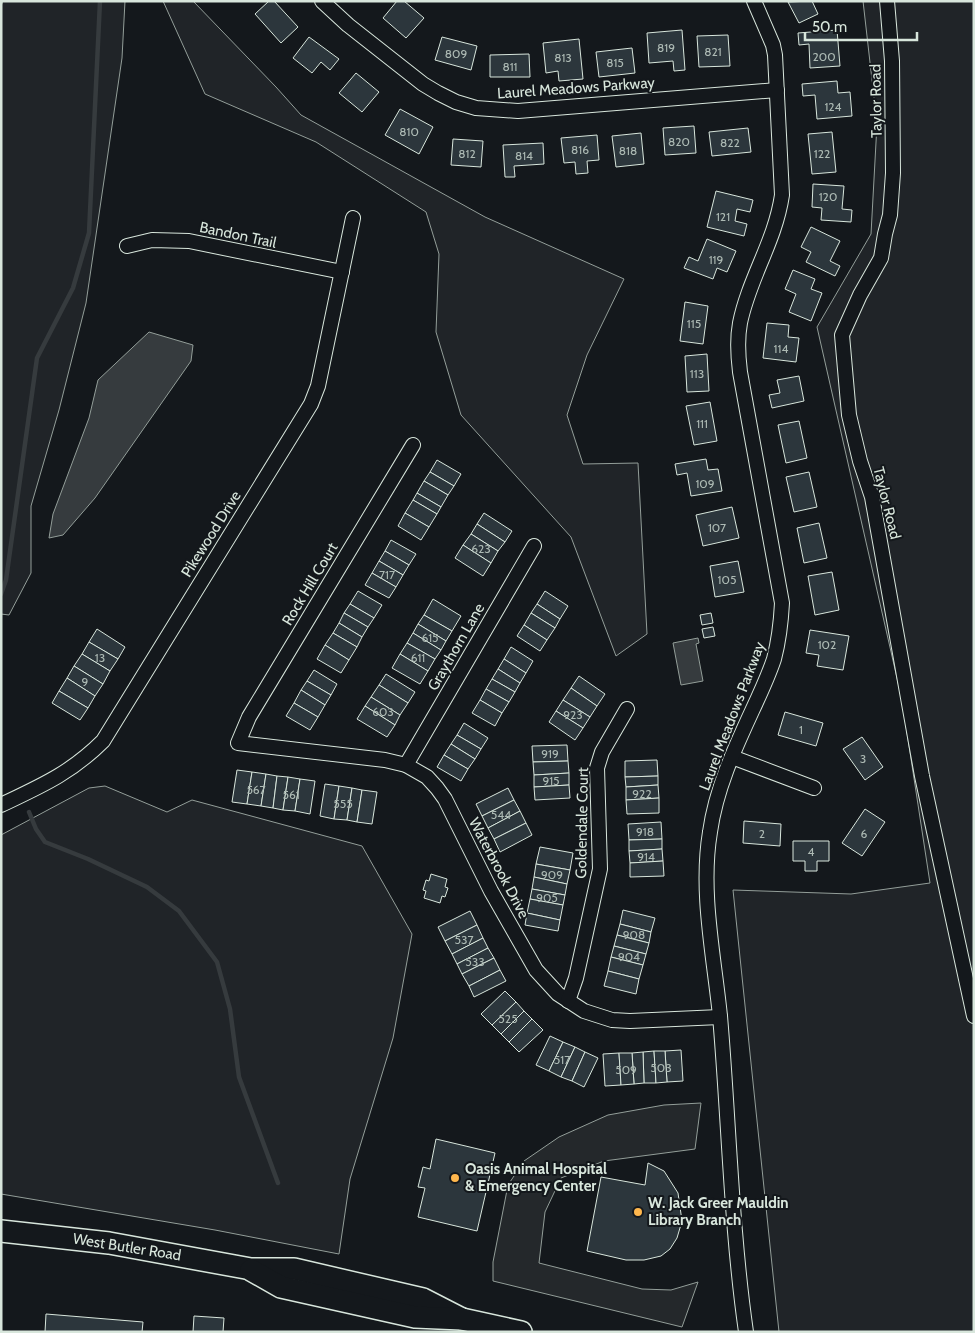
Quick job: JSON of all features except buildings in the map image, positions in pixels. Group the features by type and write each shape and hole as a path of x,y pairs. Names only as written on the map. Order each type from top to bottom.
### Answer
{"main road":[{"name":"West Butler Road","path":"1,1231 109,1243 251,1270 294,1270 423,1299 462,1325 521,1332"}],"street":[{"name":"Laurel Meadows Parkway","path":"322,1 348,25 423,84 456,102 476,108 518,111 777,90"},
{"name":"Laurel Meadows Parkway","path":"746,1332 735,1238 720,1016 709,917 707,852 718,792 768,676 778,642 781,623 782,603 740,372 737,345 740,322 772,237 779,215 782,195 773,45 754,1"},
{"name":"Taylor Road","path":"887,1 892,61 894,173 890,215 881,258 860,295 842,335 845,382 849,415 873,506 922,776 974,1016"},
{"name":"Pikewood Drive","path":"1,805 62,775 103,741 310,404 318,386 353,218"},
{"name":"Bandon Trail","path":"127,246 152,240 189,241 342,272"},
{"name":"Rock Hill Court","path":"238,742 249,717 414,445"},
{"name":"Graythorn Lane","path":"406,765 534,546"},
{"name":"Goldendale Court","path":"568,1001 576,978 600,868 597,768 602,752 627,709"},
{"name":"Waterbrook Drive","path":"238,742 384,760 406,765 427,777 445,799 491,891 536,970 558,994 584,1011 612,1020 630,1021 720,1016"},
{"path":"732,757 814,788"}],"shaded area":[{"path":"3,1 125,1 122,58 86,303 59,410 31,506 31,573 9,615 1,614 1,6"},
{"path":"163,1 193,1 301,115 485,217 624,279 587,355 567,415 583,464 638,463 647,634 616,656 571,537 461,415 436,332 439,254 426,212 316,142 205,94"},
{"path":"863,1 974,1 974,1332 779,1332 733,890 851,894 930,883 902,700 817,327 871,234 877,124"},
{"path":"149,332 193,345 191,361 95,498 63,535 49,538 53,514 89,418 98,380"},
{"path":"698,638 699,643 696,644 703,681 681,685 673,643"},
{"path":"105,786 167,812 192,800 362,846 412,934 393,1038 350,1179 339,1254 215,1230 1,1194 1,835 89,788"},
{"path":"701,1103 695,1149 604,1161 561,1178 545,1212 539,1263 642,1289 671,1290 698,1282 682,1327 493,1281 493,1262 508,1185 524,1161 559,1137 608,1115 664,1105"}],"waterway":[{"path":"1,594 6,580 37,358 73,288 89,233 100,1"},
{"path":"29,812 36,829 45,842 88,859 147,887 179,911 217,962 230,1009 239,1077 278,1183"}],"place":[{"name":"Oasis Animal Hospital & Emergency Center","path":"455,1178"},
{"name":"W. Jack Greer Mauldin Library Branch","path":"638,1212"}]}
